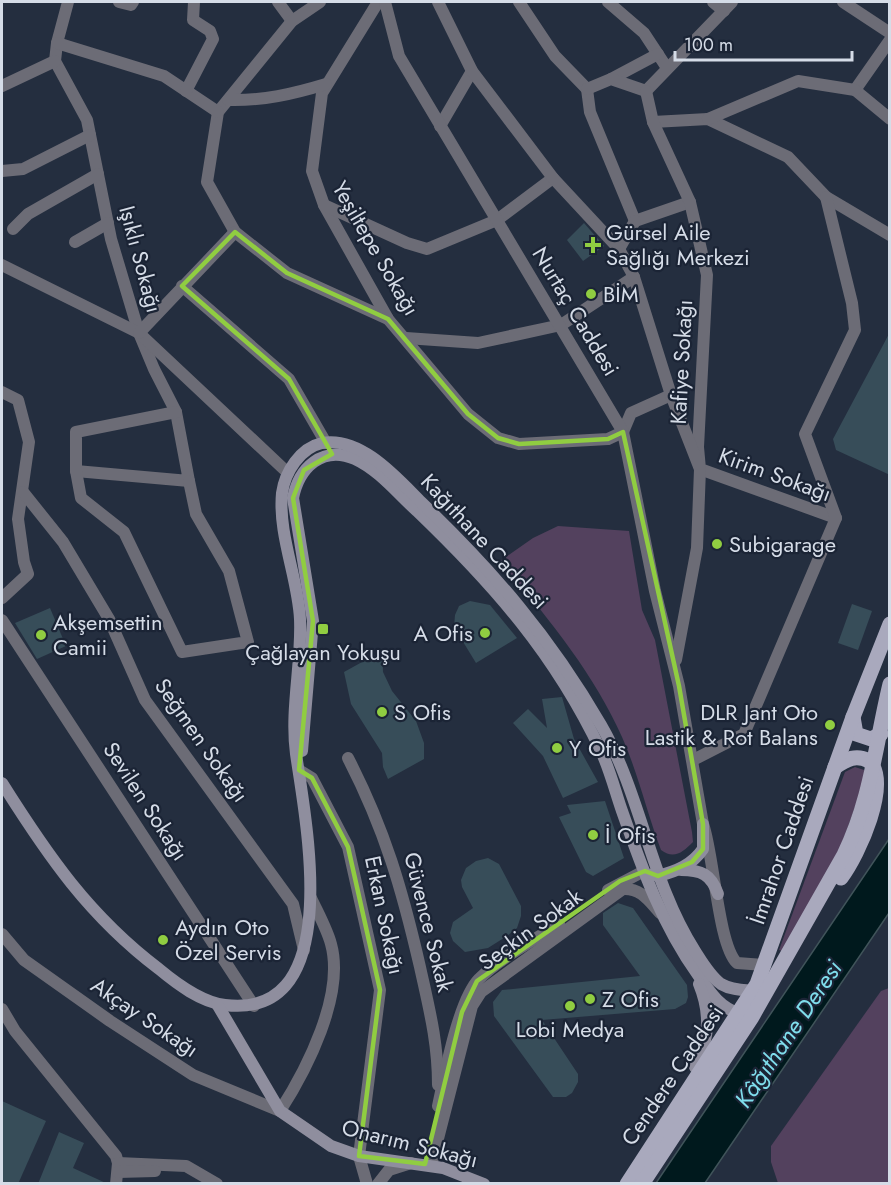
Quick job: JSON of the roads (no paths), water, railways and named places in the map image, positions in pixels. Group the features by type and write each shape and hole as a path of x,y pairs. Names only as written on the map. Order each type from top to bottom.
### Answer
{"main road":[{"path":"2,783 60,871 102,922 170,978 217,1004 254,1006 271,999 283,989 304,951 311,898 299,770 295,750 300,654 299,606 282,507 282,494 303,453 326,443 331,456 309,464 293,476"},
{"name":"Kağıthane Caddesi","path":"326,443 360,451 398,479 465,544 536,625 565,667 611,744 658,876 681,929 714,977 727,987 754,991"},
{"name":"Kağıthane Caddesi","path":"331,456 349,457 359,461 387,483 492,586 530,632 559,677 601,751 663,917 693,969 721,1005 746,1016"},
{"name":"İmrahor Caddesi","path":"754,991 853,717 890,624"},
{"path":"835,767 855,757 875,764 890,684"},
{"path":"853,717 853,728 861,737 871,739 881,734"},
{"name":"İmrahor Caddesi","path":"746,1016 818,905 872,834 886,791 884,773 875,764"},
{"path":"644,871 658,876 679,870 692,862 703,849 703,824"},
{"path":"679,870 703,872 710,877 718,894"},
{"path":"688,1090 708,1032 705,1002 693,969"},
{"name":"Cendere Caddesi","path":"642,1184 746,1016 754,991"},
{"name":"Onarım Sokağı","path":"217,1004 280,1111 331,1146 359,1156 423,1164 484,1184"},
{"name":"Cendere Caddesi","path":"627,1184 688,1090 746,1016"}],"street":[{"path":"2,86 55,61 57,43 68,2"},
{"path":"119,2 131,5 133,2"},
{"path":"186,91 213,39 210,31 193,20 194,2"},
{"path":"278,2 292,21"},
{"path":"320,2 292,21 218,112 207,182 235,232 287,273 388,319"},
{"name":"Yeşiltepe Sokağı","path":"378,2 322,93 312,171 324,205 388,319 468,414 498,438 519,444 608,440 623,432"},
{"name":"Nurtaç Caddesi","path":"385,2 399,56 623,432 660,608 675,664 703,824 710,845 726,947 732,958 742,965 765,965"},
{"path":"438,2 472,71 553,178 619,249 634,277 671,395 700,469"},
{"path":"519,2 555,56 588,89 590,111 634,222"},
{"path":"608,2 644,33 667,68"},
{"path":"611,79 646,91 728,6 713,2"},
{"path":"843,2 890,33"},
{"path":"855,90 890,40"},
{"path":"57,43 164,76 218,112"},
{"path":"588,89 658,54"},
{"name":"Işıklı Sokağı","path":"55,61 87,120 108,223 139,333 293,476"},
{"path":"440,126 472,71"},
{"path":"653,122 708,119 798,81 855,90 890,119"},
{"path":"228,100 255,101 326,84"},
{"name":"Kafiye Sokağı","path":"646,91 653,122 690,202 707,275 698,447 700,469 697,548 675,664"},
{"path":"708,119 788,157 826,197 890,235"},
{"path":"2,171 24,169 90,135"},
{"path":"13,229 28,214 98,174"},
{"path":"324,205 407,243 427,249 497,220 553,178"},
{"path":"693,760 744,735 836,518 805,434 855,330 852,303 826,197"},
{"path":"619,249 634,222 690,202"},
{"path":"75,242 108,223"},
{"path":"139,333 235,232"},
{"path":"2,265 139,333 176,412 196,514 229,571 248,642 182,652 124,532 81,498 76,471 76,432 176,412"},
{"path":"406,338 478,343 561,325 634,277"},
{"path":"182,286 289,379 326,443"},
{"path":"2,392 18,400 29,442 18,519 28,574 2,598"},
{"path":"623,432 631,413 671,395"},
{"name":"Kirim Sokağı","path":"700,469 836,518"},
{"path":"76,471 189,481"},
{"name":"Seğmen Sokağı","path":"23,492 63,542 109,619 145,700 293,904 304,951"},
{"path":"660,608 666,618 676,615 688,594"},
{"name":"Sevilen Sokağı","path":"2,620 254,1006"},
{"name":"Güvence Sokak","path":"348,758 374,808 391,852 409,918 438,1047 439,1104"},
{"name":"Erkan Sokağı","path":"299,770 312,778 348,847 380,990 359,1156"},
{"name":"Seçkin Sokak","path":"423,1164 462,1012 467,997 477,981 620,881 644,871"},
{"name":"Seçkin Sokak","path":"423,1164 472,1006 481,992 623,889 644,894 663,917"},
{"path":"280,1111 301,1079 333,992 332,945 311,898"},
{"name":"Akçay Sokağı","path":"2,934 24,960 110,1022 193,1075 280,1111"},
{"path":"2,1009 15,1031 116,1156 117,1173"},
{"path":"2,1021 15,1031"},
{"path":"359,1156 367,1184"},
{"path":"378,1184 389,1170 423,1164"},
{"path":"117,1173 186,1166 217,1184"},
{"path":"117,1173 176,1172 205,1184"}],"water":[{"name":"Kâğıthane Deresi","path":"889,839 889,913 705,1183 656,1183"}],"place":[{"name":"Gürsel Aile Sağlığı Merkezi","path":"593,245"},
{"name":"BİM","path":"591,294"},
{"name":"Subigarage","path":"717,544"},
{"name":"Çağlayan Yokuşu","path":"323,629"},
{"name":"A Ofis","path":"485,633"},
{"name":"Akşemsettin Camii","path":"41,635"},
{"name":"S Ofis","path":"382,712"},
{"name":"DLR Jant Oto Lastik & Rot Balans","path":"830,725"},
{"name":"Y Ofis","path":"557,748"},
{"name":"İ Ofis","path":"593,835"},
{"name":"Aydın Oto Özel Servis","path":"163,940"},
{"name":"Z Ofis","path":"590,999"},
{"name":"Lobi Medya","path":"570,1006"}]}
